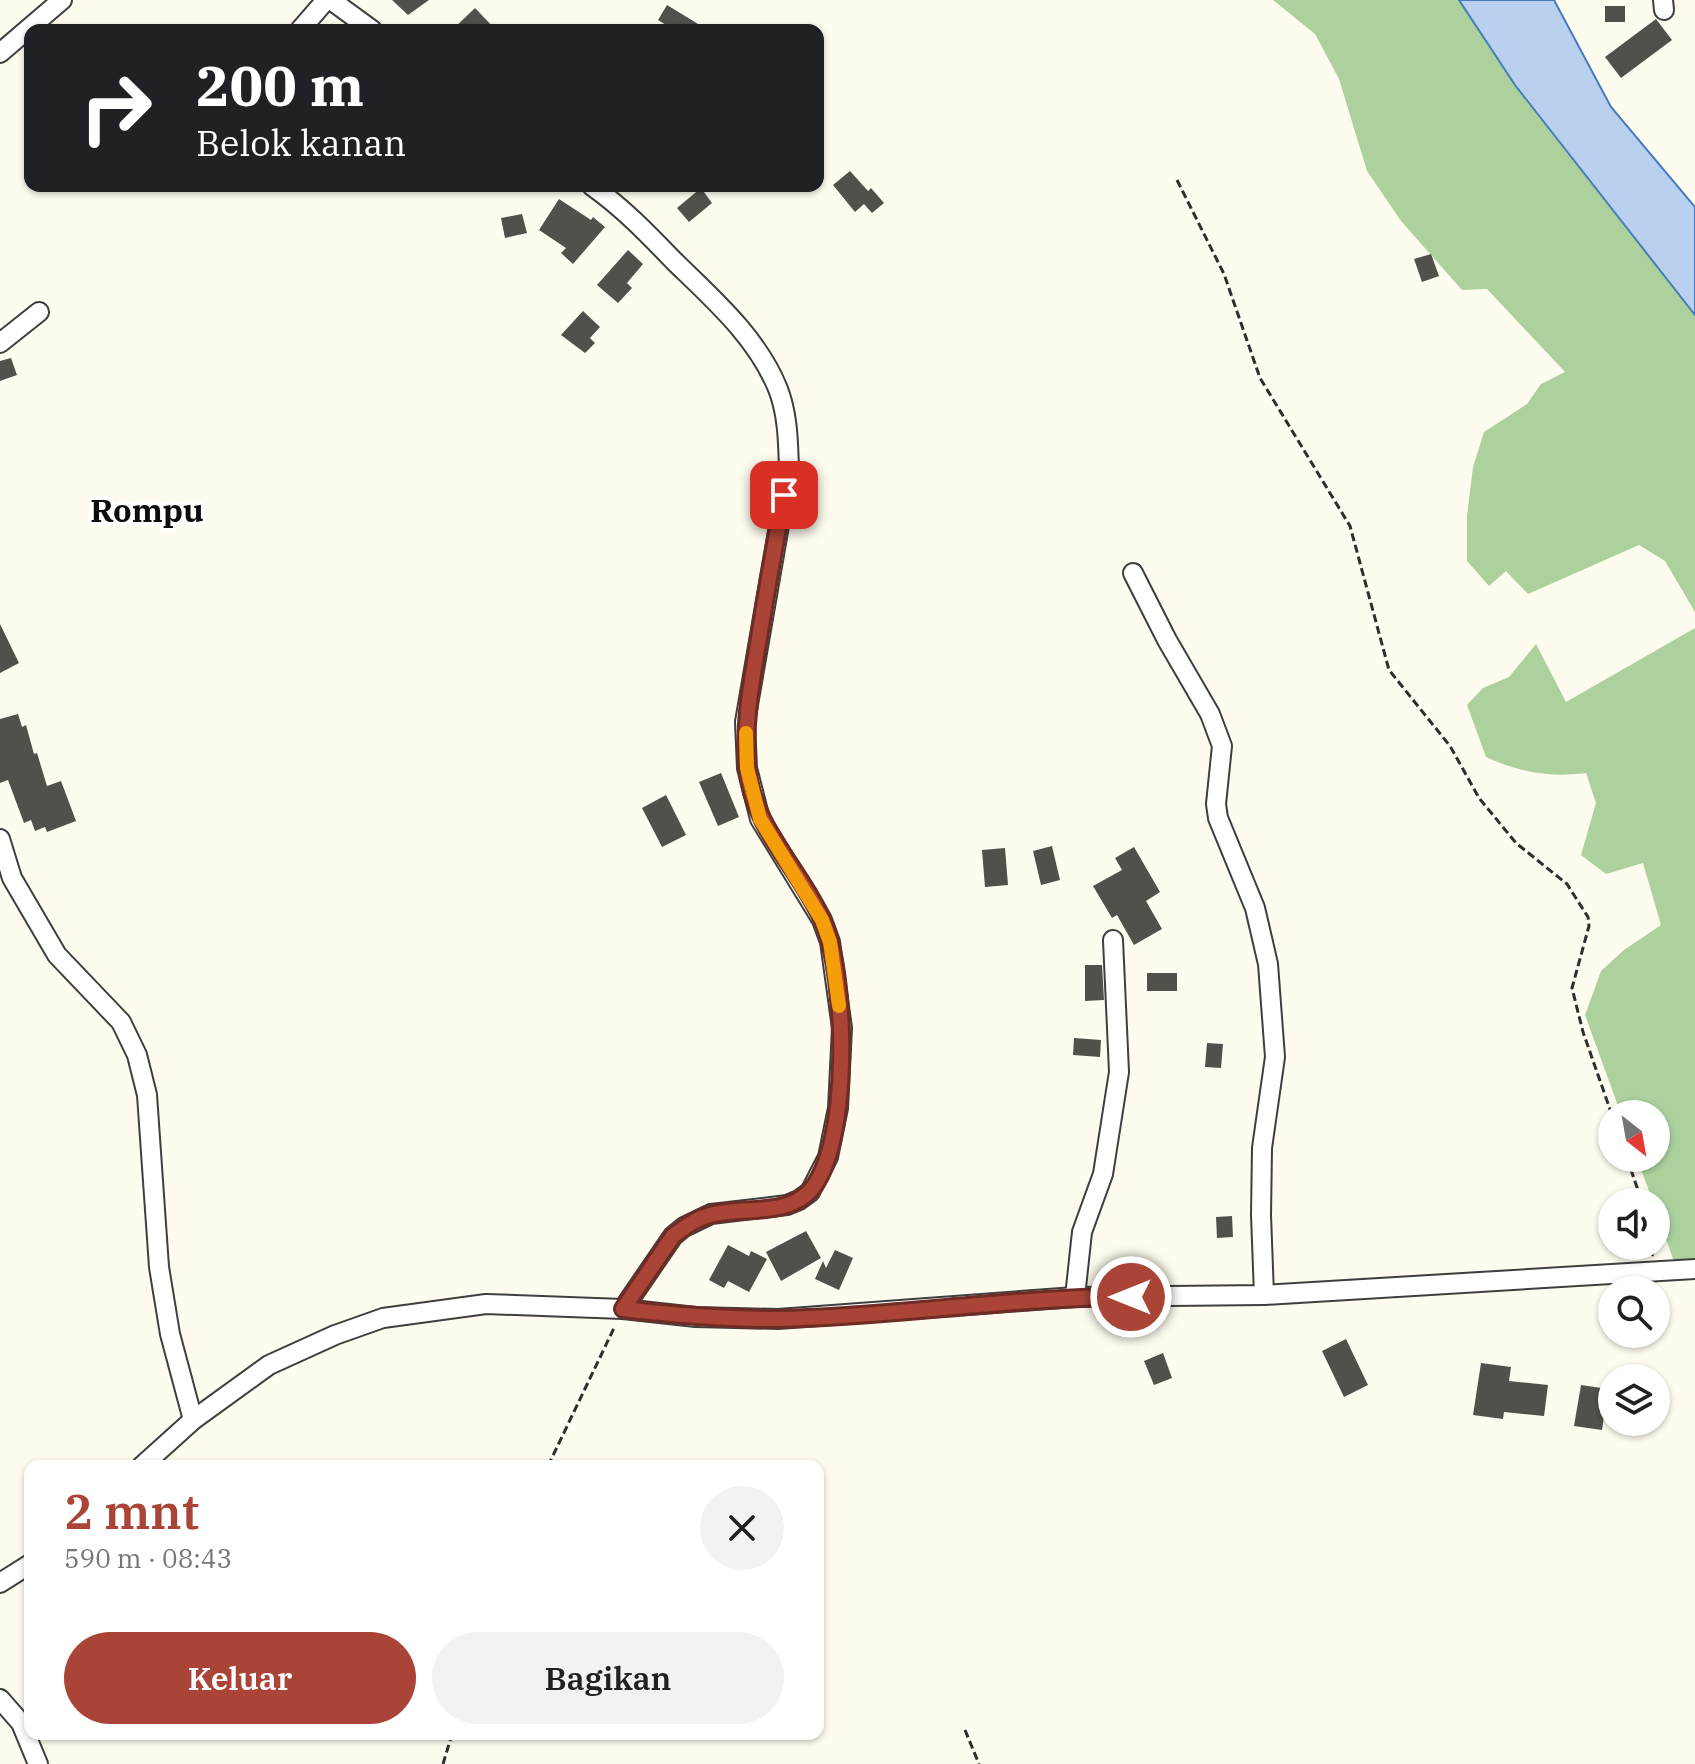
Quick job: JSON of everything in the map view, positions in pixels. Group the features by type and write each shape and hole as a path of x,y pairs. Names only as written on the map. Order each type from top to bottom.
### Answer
{"street":[{"path":"0,40 45,0"},
{"path":"34,24 62,0"},
{"path":"306,24 328,0 363,24"},
{"path":"0,53 24,32"},
{"path":"600,192 616,203 727,314 758,349 779,390 788,426 789,468 745,722 747,768 760,819 822,920 830,942 842,1028 838,1108 828,1157 810,1192 787,1205 726,1212 696,1220 673,1236 623,1309"},
{"path":"0,343 39,312"},
{"path":"1133,573 1210,714 1222,746 1216,804 1218,818 1255,908 1268,964 1275,1057 1262,1159 1264,1295"},
{"path":"0,839 12,878 57,955 121,1022 137,1055 147,1095 159,1267 170,1334 193,1420"},
{"path":"1075,1297 1082,1232 1103,1174 1119,1072 1113,940"},
{"path":"149,1460 193,1420 269,1365 335,1335 383,1318 486,1304 778,1319 1075,1297 1264,1295 1695,1269"},
{"path":"0,1583 24,1568"},
{"path":"0,1699 24,1730"},
{"path":"28,1740 38,1764"}],"path":[{"path":"1177,180 1224,274 1260,378 1350,526 1389,670 1450,746 1488,809 1516,843 1567,884 1588,917 1589,926 1572,988 1583,1032 1607,1100"},
{"path":"551,1460 623,1309"},
{"path":"965,1730 979,1764"},
{"path":"443,1764 450,1740"}],"green space":[{"path":"1273,0 1459,0 1515,85 1695,315 1695,612 1665,561 1639,545 1528,594 1506,571 1489,586 1467,561 1467,516 1473,467 1484,432 1527,404 1541,384 1565,372 1487,289 1462,290 1401,221 1367,171 1339,79 1315,34"},
{"path":"1695,628 1695,1264 1676,1267 1670,1250 1670,1188 1648,1188 1642,1172 1670,1172 1670,1100 1616,1100 1585,1015 1601,971 1624,950 1661,925 1643,863 1606,874 1581,855 1596,803 1586,773 1560,775 1535,772 1510,767 1486,757 1467,705 1483,688 1509,677 1536,644 1566,702"}],"water":[{"path":"1459,0 1554,0 1611,107 1695,207 1695,315 1515,85"}],"building":[{"path":"392,0 429,0 408,15"},
{"path":"667,5 698,24 664,24 658,20"},
{"path":"1605,6 1625,6 1625,22 1605,22"},
{"path":"475,8 490,24 458,24"},
{"path":"1656,19 1672,40 1621,78 1605,57"},
{"path":"850,171 884,203 872,213 864,204 855,212 833,185"},
{"path":"696,192 704,192 712,203 689,222 677,208"},
{"path":"559,199 605,227 573,264 561,253 566,248 539,230"},
{"path":"522,214 527,233 505,238 501,218"},
{"path":"628,250 643,264 627,283 632,288 618,303 597,285"},
{"path":"1431,254 1439,276 1422,282 1414,259"},
{"path":"583,311 600,327 590,338 595,343 585,353 561,335"},
{"path":"11,358 17,375 0,381 0,361"},
{"path":"0,624 19,663 0,673"},
{"path":"18,714 22,727 26,725 47,786 61,781 76,821 47,832 45,827 35,831 31,820 24,823 8,780 0,783 0,719"},
{"path":"721,773 739,817 718,826 699,782"},
{"path":"666,795 686,835 662,847 642,808"},
{"path":"1052,846 1060,880 1041,885 1033,851"},
{"path":"1134,847 1160,892 1146,901 1162,929 1134,945 1117,915 1112,918 1093,886 1122,870 1115,858"},
{"path":"1005,848 1008,885 985,887 982,850"},
{"path":"1085,965 1102,965 1104,1000 1085,1001"},
{"path":"1147,973 1177,973 1177,991 1147,991"},
{"path":"1074,1038 1101,1040 1100,1057 1073,1055"},
{"path":"1207,1043 1223,1044 1221,1068 1205,1067"},
{"path":"1232,1216 1233,1237 1217,1238 1216,1217"},
{"path":"806,1231 821,1258 781,1281 766,1252"},
{"path":"728,1245 749,1256 751,1251 767,1259 749,1292 728,1281 724,1288 709,1280"},
{"path":"835,1250 853,1258 839,1290 815,1279 823,1261 826,1268"},
{"path":"1346,1339 1368,1385 1344,1397 1322,1351"},
{"path":"1163,1353 1172,1378 1154,1385 1144,1361"},
{"path":"1481,1363 1511,1367 1509,1381 1548,1385 1544,1416 1504,1412 1503,1419 1473,1415"},
{"path":"1581,1385 1598,1388 1598,1429 1574,1426"}],"slow traffic":[{"path":"746,733 747,768 760,819 822,920 830,942 839,1006"}],"district":[{"name":"Rompu","path":"147,511"}],"route":[{"path":"784,495 745,722 747,768 760,819 822,920 830,942 842,1028 838,1108 828,1157 810,1192 787,1205 711,1214 684,1227 673,1236 623,1309 696,1317 778,1319 1075,1297 1131,1297"}]}
